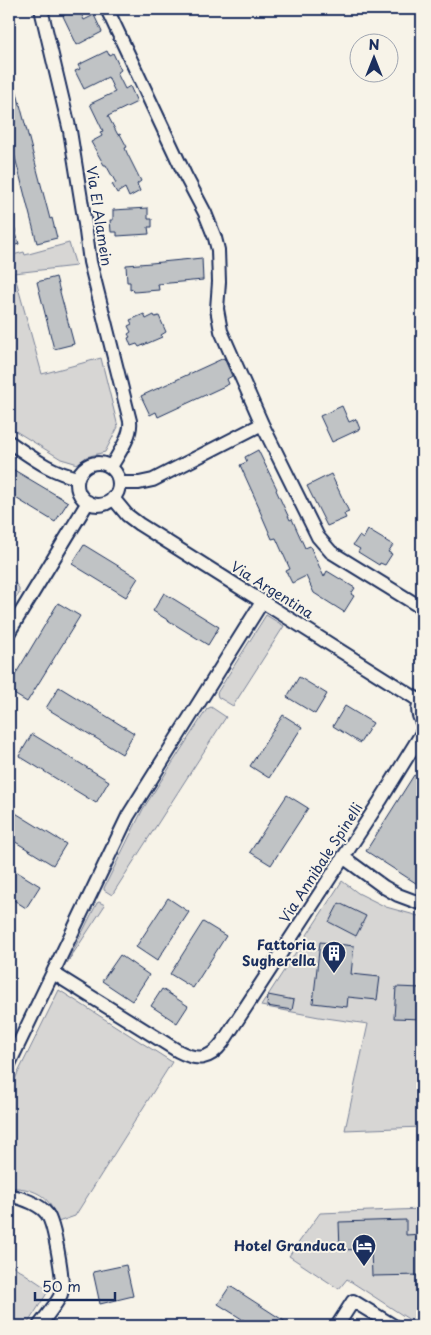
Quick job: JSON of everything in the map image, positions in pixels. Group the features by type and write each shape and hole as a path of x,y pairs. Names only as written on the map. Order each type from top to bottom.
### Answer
{"street":[{"name":"Via El Alamein","path":"41,9 70,132 90,262 131,427 111,467"},
{"path":"107,9 185,175 205,213 215,238 218,250 219,282 217,309 221,330 262,424 318,538 331,552 422,608"},
{"path":"119,483 138,483 153,480 262,424"},
{"path":"9,442 50,469 78,478"},
{"path":"98,463 111,467 118,477 119,483 119,489 114,498 102,504 88,502 78,489 78,478 81,472 86,467 98,463"},
{"name":"Via Argentina","path":"114,498 127,515 139,524 421,699 418,712 422,722"},
{"path":"9,632 88,502"},
{"path":"9,1064 128,816 262,602"},
{"name":"Via Annibale Spinelli","path":"53,973 178,1051 199,1058 208,1056 223,1042 421,738"},
{"path":"343,857 384,888 422,904"},
{"path":"9,1195 36,1205 47,1213 55,1238 62,1282 61,1294 39,1326"},
{"path":"9,1202 26,1201"},
{"path":"337,1326 353,1301 394,1326"}],"shaded area":[{"path":"69,243 76,266 14,273 42,374 101,358 118,427 105,452 86,457 78,464 61,459 9,427 9,256 24,252 25,255"},
{"path":"9,582 15,583 19,588 19,594 12,600 9,600"},
{"path":"266,615 284,626 233,706 218,697 217,693"},
{"path":"211,707 226,717 112,895 104,890 104,888 143,809 207,709"},
{"path":"342,881 358,893 386,907 422,917 422,1127 345,1130 368,1024 261,1006"},
{"path":"97,903 105,905 67,963"},
{"path":"59,990 172,1062 75,1216 58,1222 47,1200 43,1197 32,1191 9,1186 9,1091"},
{"name":"Hotel Granduca","path":"422,1209 422,1326 415,1326 416,1324 347,1279 339,1289 289,1256 320,1213"},
{"path":"9,1263 49,1290 26,1326 9,1326"}],"building":[{"path":"63,9 79,9 84,20 94,15 102,32 77,45 63,16 66,14"},
{"path":"107,51 109,55 113,53 121,70 117,73 125,89 130,86 137,102 108,116 127,147 125,148 127,153 141,181 137,184 140,191 129,197 125,188 117,193 112,184 116,183 91,142 102,136 100,132 103,131 90,104 115,92 108,77 84,89 75,71 80,69 78,65"},
{"path":"12,74 50,219 52,218 57,238 37,243 9,134 9,75"},
{"path":"148,208 148,219 152,219 152,227 148,227 149,234 117,236 117,232 111,232 110,220 113,220 113,210"},
{"path":"9,218 12,218 19,244 9,247"},
{"path":"202,258 203,280 158,284 159,290 134,292 133,289 130,290 130,282 127,282 126,265"},
{"path":"56,277 74,344 54,349 37,282"},
{"path":"144,314 146,319 154,315 155,317 159,316 166,332 161,335 162,337 139,347 137,344 131,346 128,338 130,337 128,334 131,332 128,326 132,324 130,320"},
{"path":"224,358 232,376 227,379 229,384 158,417 156,412 150,415 141,396"},
{"path":"342,406 349,422 356,419 360,429 332,442 320,416"},
{"path":"258,450 290,520 292,519 305,548 310,546 324,577 327,571 355,588 351,594 354,596 344,612 314,593 306,576 292,583 286,571 290,569 276,538 272,539 240,465 247,462 245,457"},
{"path":"9,467 68,502 55,522 9,494"},
{"path":"331,474 349,512 344,514 346,518 327,526 307,486"},
{"path":"368,530 393,545 388,552 392,554 385,565 380,563 379,565 358,552 360,549 353,545 359,536 363,539"},
{"path":"84,545 138,578 126,597 72,564"},
{"path":"164,593 219,627 208,645 153,611"},
{"path":"58,603 80,616 27,702 9,691 9,685"},
{"path":"299,677 327,694 315,714 287,697"},
{"path":"59,687 134,733 122,754 46,708"},
{"path":"345,706 373,723 360,743 333,726"},
{"path":"283,715 302,727 269,778 250,766"},
{"path":"32,734 109,781 96,803 19,756"},
{"path":"414,775 422,780 422,887 366,851"},
{"path":"287,795 308,808 271,865 250,852"},
{"path":"9,809 66,844 53,865 9,838"},
{"path":"9,867 40,886 26,908 9,897"},
{"path":"168,898 189,912 157,961 136,947"},
{"path":"339,903 366,916 356,936 329,922"},
{"path":"203,922 226,936 193,988 170,974"},
{"name":"Fattoria Sugherella","path":"320,942 354,946 351,974 380,977 377,1000 348,997 347,1007 313,1003"},
{"path":"120,955 149,975 132,1001 102,981"},
{"path":"396,987 422,988 422,1019 394,1018"},
{"path":"162,989 188,1006 177,1023 151,1006"},
{"path":"268,995 294,1000 292,1010 267,1006"},
{"path":"406,1220 406,1235 422,1234 422,1275 372,1276 371,1249 340,1250 339,1222"},
{"path":"126,1265 133,1296 100,1304 93,1272"},
{"path":"230,1286 292,1326 253,1326 218,1304"}],"place":[{"name":"Fattoria Sugherella","path":"334,974"},
{"name":"Hotel Granduca","path":"364,1267"}]}
